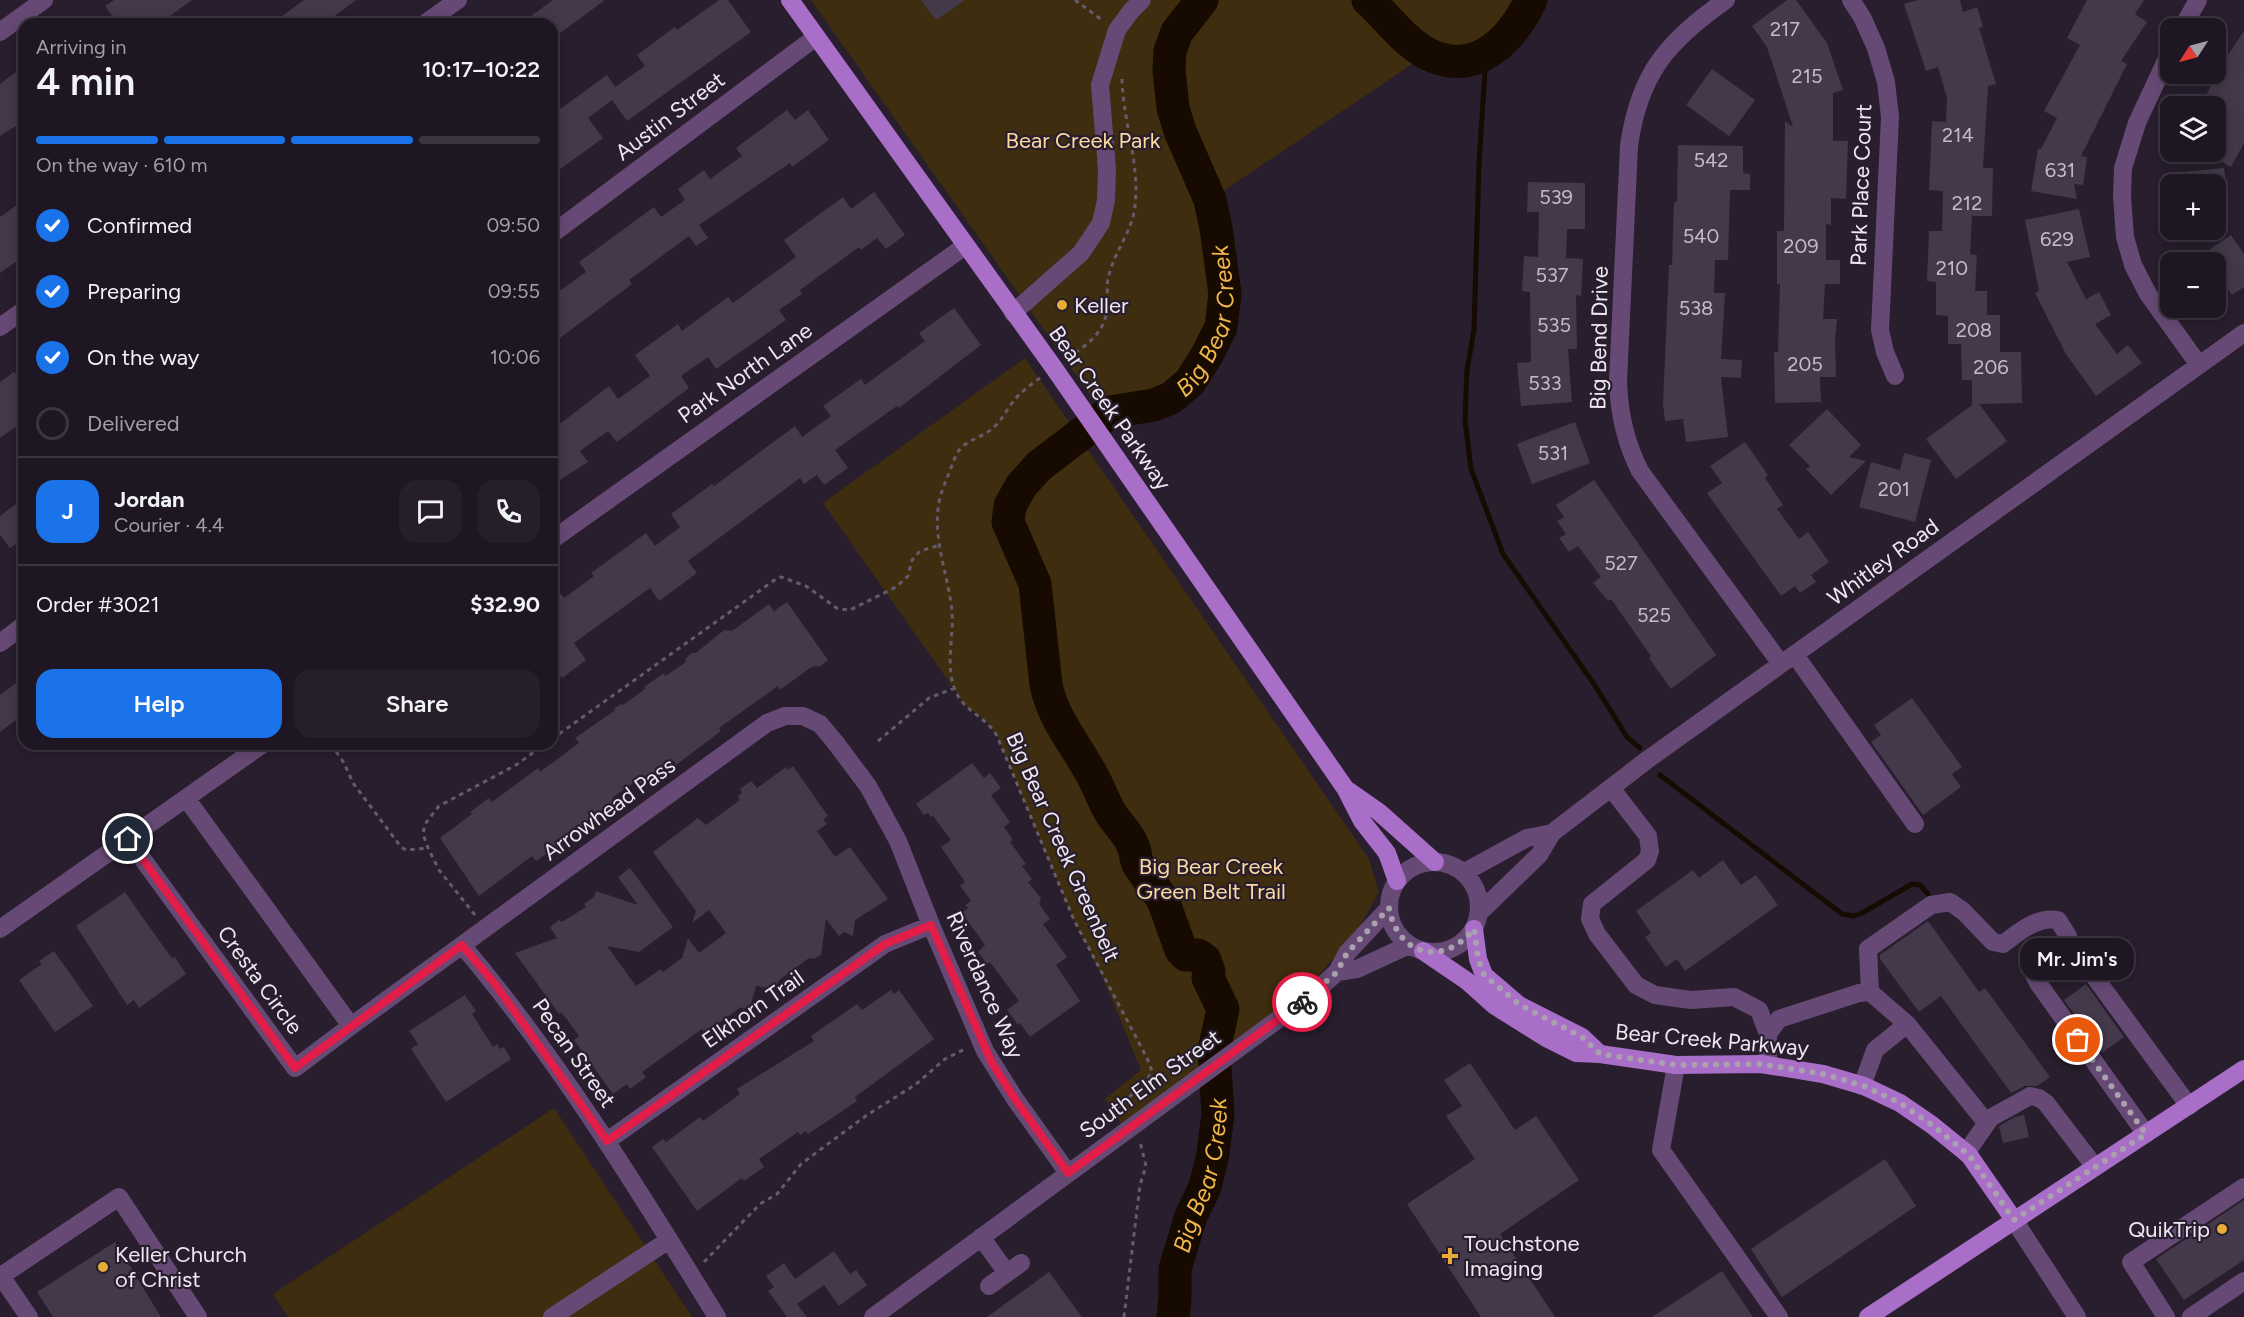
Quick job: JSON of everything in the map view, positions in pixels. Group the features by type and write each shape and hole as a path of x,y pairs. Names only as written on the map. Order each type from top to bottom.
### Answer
{"main road":[{"name":"Bear Creek Parkway","path":"790,0 1083,410 1345,788 1362,820 1387,853 1397,881"},
{"name":"Bear Creek Parkway","path":"1345,788 1379,812 1435,862"},
{"name":"Bear Creek Parkway","path":"1476,921 1478,959 1484,975 1520,1005 1582,1037 1600,1054"},
{"name":"Bear Creek Parkway","path":"1416,948 1467,981 1495,1006 1575,1053 1600,1054 1676,1065 1768,1065 1823,1074 1862,1086 1900,1103 1966,1153 2014,1220"},
{"path":"1868,1317 2244,1069"}],"street":[{"path":"19,18 44,0"},
{"path":"432,18 458,0"},
{"path":"1013,313 1081,253 1101,223 1106,200 1107,169 1100,85 1117,30 1131,10 1142,0"},
{"name":"Big Bend Drive","path":"1726,0 1689,27 1663,55 1643,90 1632,124 1618,381 1619,411 1630,452 1640,471 1915,824"},
{"name":"Park Place Court","path":"1851,0 1862,17 1876,48 1886,82 1890,117 1880,330 1884,352 1895,376"},
{"path":"2188,18 2198,0"},
{"path":"0,32 18,19"},
{"name":"Austin Street","path":"558,230 816,37"},
{"path":"2160,74 2137,123 2123,168 2122,196 2125,237 2133,265 2148,294 2199,365"},
{"name":"Park North Lane","path":"558,536 965,246"},
{"path":"0,327 18,314"},
{"name":"Whitley Road","path":"1476,921 1539,855 1552,833 1788,659 2244,333"},
{"path":"0,643 18,630"},
{"name":"Arrowhead Pass","path":"351,1026 767,723 785,716 803,716 820,724 852,764 880,806"},
{"path":"0,929 254,750"},
{"path":"1611,788 1648,836 1650,851 1647,860 1592,904 1590,919 1597,934 1636,985 1655,995 1691,1000 1734,997 1759,1010 1767,1034 1768,1065"},
{"name":"Cresta Circle","path":"128,839 295,1068 351,1026 186,798"},
{"name":"Riverdance Way","path":"880,806 898,841 931,925 986,1051 1010,1091 1068,1173"},
{"name":"Whitley Road","path":"1463,873 1527,838 1552,833"},
{"path":"1435,862 1450,865 1463,873 1473,885 1478,899 1476,921 1464,940 1451,949 1437,952 1416,948 1399,935 1391,923 1389,908 1391,894 1397,881 1420,864 1435,862"},
{"path":"1870,992 1868,949 1930,905 1950,902 1963,910 1993,942 2002,944 2026,927 2046,918 2058,920 2068,936 2068,945"},
{"name":"South Elm Street","path":"873,1317 1314,993 1337,972 1347,953 1389,908"},
{"name":"Elkhorn Trail","path":"607,1141 885,944 931,925"},
{"name":"Pecan Street","path":"462,945 495,984 607,1141 717,1317"},
{"path":"2146,1134 2038,983 2032,971 2032,964 2050,948 2068,945 2075,950 2189,1106"},
{"name":"South Elm Street","path":"1337,972 1358,969 1416,948"},
{"path":"1767,1034 1779,1019 1858,993 1870,992 1907,1024 1980,1117 1985,1121 1989,1120"},
{"path":"1862,1086 1875,1050 1907,1024"},
{"path":"1676,1065 1661,1150 1779,1317"},
{"path":"1966,1153 1989,1120 2030,1096 2046,1103 2095,1167"},
{"path":"2166,1317 2131,1262 2244,1187"},
{"path":"29,1317 2,1276 119,1197 198,1317"},
{"path":"2014,1220 2077,1317"},
{"path":"981,1237 1014,1268 988,1286"},
{"path":"552,1317 669,1240"},
{"path":"2191,1317 2244,1281"}],"path":[{"path":"1075,0 1117,30"},
{"path":"878,741 929,698 955,688 951,675 953,631 949,586 943,568 938,507 959,451 966,444 987,434 1004,416 1016,397 1087,345 1100,331 1108,310 1108,280 1133,217 1136,175 1125,114 1122,76"},
{"path":"558,735 776,579 781,577 806,586 838,609 850,610 896,587 908,576 912,560 920,551 940,545"},
{"name":"Big Bear Creek Greenbelt","path":"955,688 966,706 986,721 997,736 1074,920 1147,1058 1152,1071 1146,1082 1117,1108 1123,1116"},
{"path":"335,750 344,763 352,783 401,847 406,850 428,848"},
{"path":"478,919 439,870 423,834 425,824 440,806 516,765 537,750"},
{"path":"704,1262 753,1211 777,1194 801,1164 867,1115 915,1085 945,1059 969,1047"},
{"path":"1124,1317 1140,1185 1146,1166 1140,1140"}],"green space":[{"name":"Bear Creek Park","path":"811,0 1531,0 1505,38 1487,54 1468,62 1458,62 1427,54 1210,200 1222,259 1225,294 1221,323 1210,351 1193,377 1183,388 1165,401 1129,411 1102,412"},
{"name":"Big Bear Creek Green Belt Trail","path":"1025,358 1369,859 1379,892 1359,928 1302,995 1123,1125 1105,1099 1141,1070 1103,978 1074,920 997,736 986,721 966,706 823,503"},
{"path":"554,1108 692,1317 288,1317 273,1294"}],"building":[{"path":"114,0 192,0 167,18 114,18 105,6"},
{"path":"304,0 356,0 332,18 279,18"},
{"path":"553,0 605,0 558,35 558,18 528,18"},
{"path":"719,0 728,0 751,32 627,121 612,100 588,118 603,138 558,171 558,111 607,75 615,87 645,66 637,55 675,27 677,30"},
{"path":"921,0 965,0 936,20"},
{"path":"1787,0 1796,0 1827,43 1843,90 1833,93 1833,141 1848,141 1846,199 1831,198 1831,225 1826,224 1826,260 1840,260 1840,284 1825,284 1823,319 1837,319 1836,377 1820,377 1821,402 1775,403 1774,352 1778,352 1780,284 1777,284 1777,231 1784,231 1785,121 1793,127 1767,47 1752,26"},
{"path":"1918,0 1960,0 1963,12 1977,7 1983,27 1979,28 1996,84 1988,86 1983,168 1993,168 1992,216 1972,216 1970,254 1977,255 1975,291 1987,291 1987,315 2000,315 2000,352 2021,352 2022,403 1979,404 2007,441 1956,479 1926,439 1972,405 1972,380 1962,380 1961,344 1948,344 1948,316 1936,315 1936,282 1927,281 1929,231 1942,231 1943,191 1929,190 1932,121 1946,122 1947,98 1938,67 1926,71 1904,4"},
{"path":"2087,0 2144,0 2135,14 2147,22 2121,61 2127,64 2081,156 2087,157 2083,185 2074,184 2077,199 2031,191 2038,149 2041,149 2057,118 2044,111 2080,45 2067,38"},
{"path":"2244,31 2244,143 2231,167 2223,162 2226,162 2226,96 2206,96 2212,84 2226,84 2226,58"},
{"path":"1712,69 1755,100 1729,136 1686,105"},
{"path":"18,70 18,125 0,136 0,84"},
{"path":"787,110 795,120 808,110 829,140 792,167 790,163 699,225 708,238 696,246 689,236 629,280 632,284 558,340 558,286 561,290 586,272 579,262 654,207 661,217 685,200 678,189 704,170 710,179 742,156 736,148"},
{"path":"1678,145 1743,146 1743,173 1750,174 1750,190 1730,190 1728,260 1715,260 1714,293 1725,293 1721,359 1742,360 1741,378 1721,377 1728,437 1686,442 1683,419 1665,421 1663,404 1669,265 1672,265 1674,202 1677,202"},
{"path":"2224,168 2225,174 2163,174"},
{"path":"1528,182 1585,183 1585,229 1567,229 1566,258 1583,259 1581,296 1576,295 1577,349 1568,349 1572,402 1521,406 1517,363 1531,362 1530,292 1522,291 1524,256 1538,257 1539,212 1527,212"},
{"path":"874,192 905,235 886,249 877,238 861,250 859,247 800,290 802,294 779,310 786,320 716,369 708,357 681,376 689,388 617,442 608,431 580,451 588,462 558,481 558,425 609,386 618,399 650,376 635,355 678,324 682,331 728,297 733,303 796,257 784,240 843,197 851,209"},
{"path":"18,204 18,260 0,273 0,217"},
{"path":"2079,209 2090,257 2067,262 2086,299 2099,292 2111,315 2095,324 2117,354 2128,345 2142,363 2096,396 2066,354 2035,293 2039,291 2025,220"},
{"path":"2231,235 2244,254 2244,287 2232,295 2226,287 2226,252 2206,252"},
{"path":"954,308 981,345 899,408 897,406 835,450 848,468 824,485 817,475 804,484 800,478 688,561 697,573 659,601 650,588 574,643 586,660 562,678 558,672 558,596 561,594 564,598 594,576 591,573 646,533 655,546 680,527 671,514 712,484 714,486 795,426 802,437 831,416 823,406 861,379 865,385 925,341 919,333"},
{"path":"14,372 18,378 18,425 0,438 0,382"},
{"path":"1827,409 1861,445 1849,457 1866,461 1831,495 1806,469 1810,466 1789,445"},
{"path":"1575,422 1590,463 1532,484 1517,444"},
{"path":"1745,442 1768,475 1765,478 1783,505 1777,509 1799,539 1808,532 1829,562 1811,575 1816,582 1800,593 1795,586 1781,596 1707,493 1722,483 1710,466"},
{"path":"1904,453 1931,460 1915,522 1859,507 1871,462 1900,470"},
{"path":"1594,480 1716,655 1671,689 1611,599 1608,601 1593,583 1601,577 1578,546 1569,552 1559,538 1566,534 1557,521 1564,517 1556,505"},
{"path":"18,502 18,542 10,548 0,535 0,516"},
{"path":"787,602 828,660 819,667 810,668 780,690 778,686 719,728 721,731 676,765 674,761 640,786 636,781 612,798 617,805 536,861 532,856 479,896 440,838 489,798 492,802 538,768 540,772 579,743 575,738 664,673 665,676 685,663 686,658 696,653 724,630 732,631 769,604 774,611"},
{"path":"18,682 18,718 0,732 0,695"},
{"path":"1912,698 1962,767 1952,774 1961,787 1923,815 1871,742 1881,735 1874,725"},
{"path":"972,763 984,778 990,773 1001,788 991,795 1010,822 1004,827 1013,840 1010,842 1026,864 1022,866 1032,879 1028,882 1041,898 1039,904 1050,919 1043,924 1067,957 1056,965 1080,1001 1030,1037 1007,1010 1019,1001 990,962 987,964 978,952 985,945 962,913 968,908 965,905 971,901 960,886 965,882 941,847 951,840 933,816 931,817 928,813 924,815 916,804"},
{"path":"793,766 828,816 823,819 827,824 817,831 835,857 850,847 888,899 855,920 853,936 844,932 839,936 826,919 821,955 814,959 809,958 779,980 775,989 756,986 751,1004 744,1009 741,1007 705,1033 702,1029 642,1072 646,1077 630,1089 627,1084 613,1094 574,1040 579,1036 562,1013 559,1014 515,953 557,938 550,927 586,907 584,904 594,897 596,891 638,905 618,877 630,868 673,927 639,952 607,946 636,986 661,969 663,972 682,958 688,938 699,953 726,933 709,910 692,923 696,911 653,852 698,818 706,825 740,800 738,796 742,793 740,789 751,781 757,788 786,767 788,770"},
{"path":"1723,860 1741,885 1756,875 1778,905 1685,971 1677,959 1666,967 1645,937 1651,933 1636,911 1693,870 1699,878"},
{"path":"125,892 186,974 139,1008 134,1000 127,1005 76,926"},
{"path":"1928,921 1979,992 1985,988 2050,1077 2037,1086 2025,1086 2011,1093 1941,996 1919,1012 1880,959 1880,955"},
{"path":"54,951 93,1006 55,1032 19,980 42,964 39,961"},
{"path":"2086,984 2124,1037 2102,1053 2064,1000"},
{"path":"891,990 894,994 899,990 934,1039 855,1097 857,1101 808,1134 806,1131 800,1135 798,1132 759,1159 764,1167 744,1181 742,1178 697,1211 652,1147 663,1139 666,1142 700,1117 703,1121 740,1094 737,1089 814,1041 811,1036 857,1004 862,1010"},
{"path":"465,995 476,1011 472,1014 493,1047 497,1044 500,1049 504,1047 511,1059 446,1102 411,1049 418,1044 409,1031"},
{"path":"1470,1063 1515,1130 1536,1116 1579,1180 1500,1234 1555,1317 1481,1317 1407,1204 1475,1159 1446,1116 1462,1106 1444,1080"},
{"path":"2024,1115 2029,1137 2003,1143 1999,1126"},
{"path":"1885,1159 1916,1206 1782,1297 1751,1249"},
{"name":"QuikTrip","path":"2244,1200 2244,1260 2184,1300 2156,1259"},
{"name":"Keller Church of Christ","path":"115,1242 161,1317 53,1317 37,1292"},
{"path":"834,1251 850,1274 856,1270 867,1285 839,1306 824,1285 797,1304 807,1317 787,1317 768,1291 774,1287 766,1276 784,1263 795,1279"},
{"path":"1722,1271 1753,1317 1652,1317"},
{"path":"1049,1272 1082,1317 987,1317"}],"waterway":[{"name":"Big Bear Creek","path":"1173,1317 1175,1269 1191,1216 1205,1187 1213,1154 1218,1114 1214,1051 1223,1009 1208,978 1209,972 1205,960 1198,955 1186,955 1181,950 1163,900 1138,864 1131,842 1110,812 1054,710 1046,685 1035,584 1008,522 1010,506 1021,486 1039,466 1110,412 1154,405 1171,398 1190,382 1221,327 1225,294 1216,228 1210,200 1180,131 1173,108 1169,70 1170,51 1177,32 1202,0"},
{"name":"Big Bear Creek","path":"1368,0 1418,48 1443,60 1460,61 1489,52 1502,42 1523,15 1531,0"},
{"path":"1486,56 1479,163 1474,330 1467,370 1465,420 1471,469 1503,554 1594,684 1627,737 1640,748"},
{"path":"1660,775 1842,914 1854,916 1862,913 1912,884 1920,885 1928,894"}],"way so far":[{"path":"1302,1002 1337,972 1347,953 1389,908 1391,923 1399,935 1409,945 1423,951 1437,952 1451,949 1474,929 1478,959 1484,975 1520,1005 1582,1037 1600,1054 1676,1065 1761,1064 1823,1074 1864,1086 1900,1103 1969,1155 2014,1220 2146,1134 2078,1040"}],"place":[{"name":"Keller","path":"1062,305"},
{"name":"Mr. Jim's","path":"2078,1040"},
{"name":"QuikTrip","path":"2222,1229"},
{"name":"Touchstone Imaging","path":"1450,1256"},
{"name":"Keller Church of Christ","path":"103,1267"}],"route":[{"path":"128,839 295,1068 462,945 495,984 607,1141 885,944 931,925 992,1063 1068,1173 1302,1002"}]}
